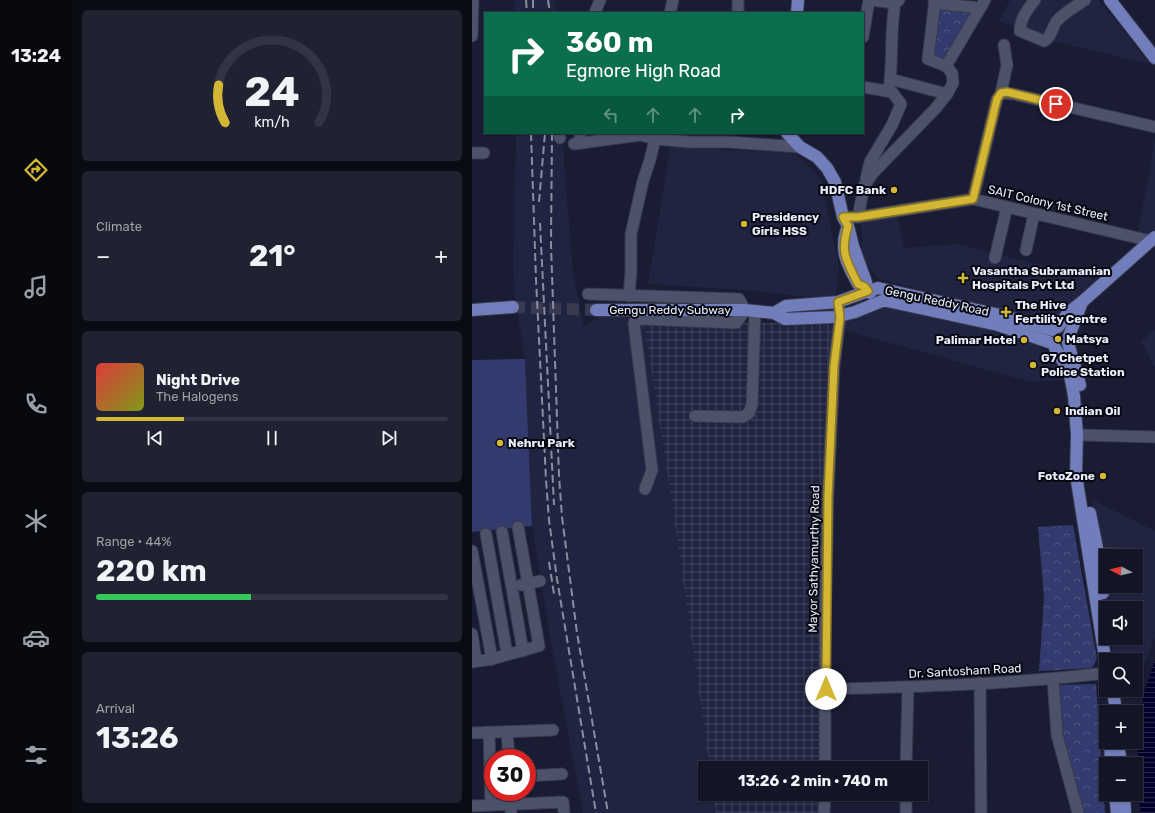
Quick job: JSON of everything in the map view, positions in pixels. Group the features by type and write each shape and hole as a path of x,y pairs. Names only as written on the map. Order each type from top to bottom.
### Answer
{"main road":[{"path":"797,12 798,0"},
{"path":"1110,0 1155,58"},
{"path":"788,134 800,147 816,157 827,168 835,182 846,222 844,256 858,284 867,289 877,303 887,301 998,325 1061,348 1069,340 1082,302"},
{"path":"1104,653 1076,475 1077,435 1074,396 1070,375 1066,366 1052,345 1049,335 1068,313 1153,239"},
{"name":"Gengu Reddy Road","path":"774,313 786,306 838,302 867,289 878,288 1000,315 1055,329"},
{"name":"Gengu Reddy Road","path":"750,310 774,313 785,319 840,317 877,303"},
{"path":"474,306 513,307"},
{"name":"Gengu Reddy Subway","path":"596,310 750,310"},
{"path":"1055,329 1067,331 1080,386 1083,435 1082,472 1098,553 1103,601"},
{"path":"1115,801 1117,813"},
{"path":"1125,801 1126,813"}],"street":[{"path":"472,36 473,0"},
{"path":"595,12 600,0"},
{"path":"670,12 673,0"},
{"path":"738,0 738,12"},
{"path":"864,32 870,0 897,2 892,20 889,91"},
{"path":"1034,0 1028,9 1020,31 1044,41 1048,38 1056,23 1062,16 1085,0"},
{"path":"864,186 873,173 935,109 947,94 953,83 952,73 946,66 928,59 934,2 976,4 946,66"},
{"path":"973,199 997,99 1001,93 1007,65 1004,45"},
{"path":"890,79 947,94"},
{"path":"858,217 870,162 892,125 901,104 892,92 864,87"},
{"path":"1001,93 1013,94 1155,127"},
{"path":"578,140 641,134 655,138 728,138 800,147"},
{"path":"629,296 631,272 631,234 643,181 655,138"},
{"path":"472,153 484,153"},
{"name":"SAIT Colony 1st Street","path":"846,222 858,217 973,199 1034,214 1153,239"},
{"path":"995,258 1007,207"},
{"path":"1026,250 1034,214"},
{"path":"588,294 739,299 750,310 752,405 750,413 743,417 696,416"},
{"name":"Mayor Sathyamurthy Road","path":"826,761 828,496 834,366 840,317 838,302"},
{"path":"645,489 652,470 634,324 635,321 640,319 736,323 750,310"},
{"path":"1083,435 1155,436"},
{"path":"472,634 474,661 492,659 539,646 518,527"},
{"path":"502,532 523,651"},
{"path":"486,534 507,654"},
{"path":"472,551 476,594 492,659"},
{"path":"476,594 540,581"},
{"name":"Dr. Santosham Road","path":"826,689 908,688 1053,680 1099,674"},
{"path":"1053,680 1057,735 1078,813"},
{"path":"980,683 981,813"},
{"path":"906,761 908,688"},
{"path":"472,733 553,730"},
{"path":"489,732 491,805"},
{"path":"507,732 508,749"},
{"path":"536,775 562,774"},
{"path":"824,813 825,801"},
{"path":"906,801 906,813"},
{"path":"472,806 491,805 511,809 563,802 564,813"}],"shaded area":[{"path":"515,0 555,0 556,12 515,12"},
{"path":"1010,0 1099,0 1150,64 1052,41 999,21"},
{"path":"516,134 562,134 573,272 584,326 604,315 643,318 670,490 709,761 698,761 698,801 715,801 716,813 583,813 550,637 532,526 525,359 515,299 513,269"},
{"path":"1155,139 1155,229 1150,234 1138,232"},
{"name":"Presidency Girls HSS","path":"670,147 795,153 821,179 839,268 836,294 828,299 742,290 648,284"},
{"path":"898,216 904,248 958,244 1100,280 1057,319 1034,318 879,279 866,263 862,251 861,220"},
{"path":"889,302 1026,338 1051,355 1062,380 1031,382 843,330 849,318"},
{"path":"643,318 834,325 822,496 820,761 709,761 670,490"},
{"path":"1155,329 1155,367 1141,342"},
{"path":"1093,500 1155,531 1155,637 1143,667 1143,653 1113,653 1112,645 1143,645 1143,601 1105,601 1103,593 1143,593 1143,549 1099,549 1099,567 1093,530"},
{"path":"1155,660 1155,813 1141,813 1139,801 1143,801 1143,757 1138,757 1138,749 1143,749 1142,705 1144,692"},
{"path":"715,801 820,801 820,813 716,813"}],"green space":[{"path":"935,4 974,8 945,60 928,57"},
{"name":"Nehru Park","path":"525,359 532,526 472,532 472,360"},
{"path":"1073,525 1097,659 1092,668 1039,671 1044,598 1038,527"},
{"path":"1096,684 1099,749 1101,749 1101,757 1099,757 1099,801 1104,801 1105,813 1083,813 1057,731 1056,685"}],"tunnel":[{"path":"513,307 596,310"}],"railway":[{"path":"526,0 527,12"},
{"path":"533,0 533,12"},
{"path":"548,0 550,12"},
{"path":"531,134 536,279 549,520 557,579 596,813"},
{"path":"539,202 545,134"},
{"path":"552,134 551,245 559,476 562,517 577,633 608,813"},
{"path":"540,223 554,505"},
{"path":"549,562 554,594"}],"place":[{"name":"HDFC Bank","path":"894,190"},
{"name":"Presidency Girls HSS","path":"744,224"},
{"name":"Vasantha Subramanian Hospitals Pvt Ltd","path":"963,278"},
{"name":"The Hive Fertility Centre","path":"1006,312"},
{"name":"Matsya","path":"1058,339"},
{"name":"Palimar Hotel","path":"1024,340"},
{"name":"G7 Chetpet Police Station","path":"1033,365"},
{"name":"Indian Oil","path":"1057,411"},
{"name":"Nehru Park","path":"500,443"},
{"name":"FotoZone","path":"1103,476"}],"route":[{"path":"826,689 828,496 834,366 840,323 838,302 868,291 865,287 858,284 844,256 845,237 848,226 843,217 858,217 973,199 997,99 1001,93 1007,92 1056,104"}]}
